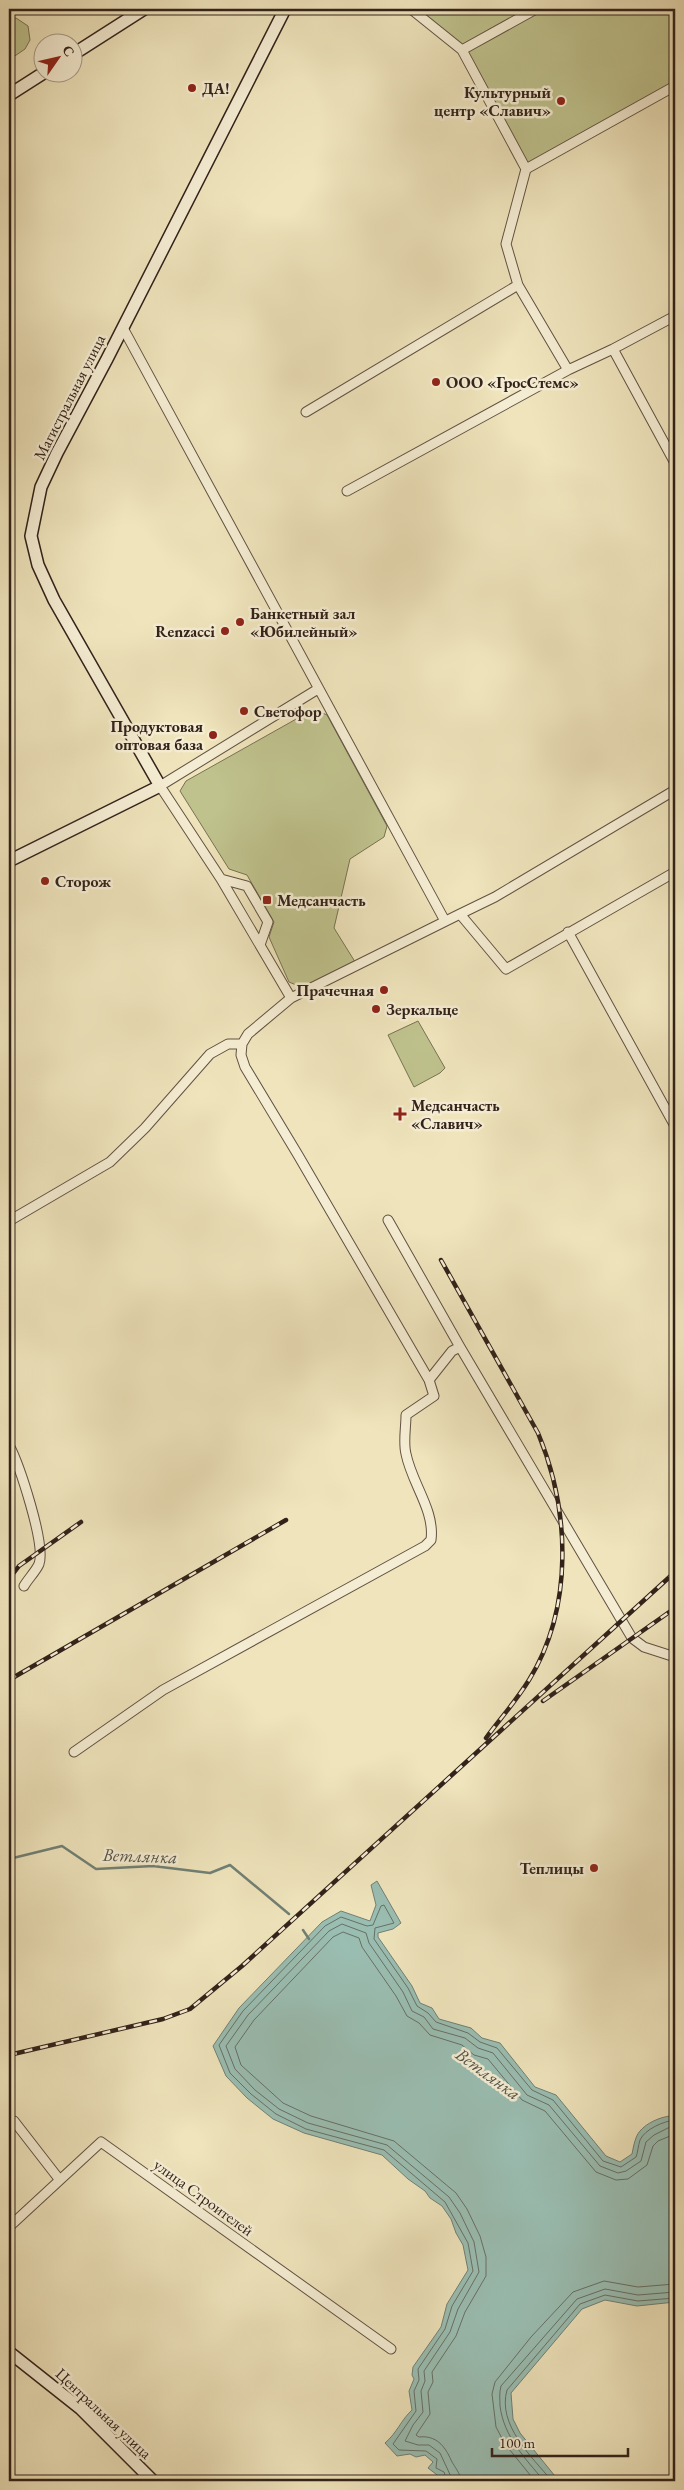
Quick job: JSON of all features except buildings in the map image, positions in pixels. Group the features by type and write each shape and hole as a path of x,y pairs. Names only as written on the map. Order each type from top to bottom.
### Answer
{"main road":[{"path":"82,49 144,9"},
{"name":"Магистральная улица","path":"160,786 54,600 38,565 31,536 41,487 57,453 123,328 285,9"},
{"path":"9,95 32,80"},
{"path":"9,861 160,786"},
{"name":"Центральная улица","path":"9,2352 80,2410 153,2481"}],"street":[{"path":"411,9 462,50 526,169 506,244 518,286 568,370"},
{"path":"462,50 536,9"},
{"path":"526,169 675,86"},
{"path":"306,412 518,286"},
{"path":"347,492 568,370 613,349 675,316"},
{"path":"123,328 445,921"},
{"path":"613,349 675,463"},
{"path":"292,998 221,879 160,786 318,689"},
{"path":"74,1752 170,1686 416,1551 431,1540 431,1520 412,1476 405,1453 406,1415 434,1396 429,1380 245,1067 241,1056 242,1044 248,1034 292,998 495,897 675,790"},
{"path":"460,914 506,969 675,872"},
{"path":"221,879 247,886 268,922 260,946"},
{"path":"568,932 675,1126"},
{"path":"9,1221 110,1162 145,1128 210,1054 228,1044 242,1044"},
{"path":"388,1220 460,1347 632,1638 644,1647 675,1657"},
{"path":"429,1380 452,1351 460,1347"},
{"path":"9,1445 22,1472 40,1550 39,1564 24,1586"},
{"path":"14,2121 59,2179"},
{"name":"улица Строителей","path":"9,2227 101,2142 391,2349"}],"green space":[{"path":"411,9 675,9 675,86 526,169 462,50"},
{"path":"16,18 28,26 30,40 25,49 9,60 9,19"},
{"path":"314,709 327,715 387,826 384,837 350,859 334,928 357,965 303,988 289,982 269,937 274,922 247,875 229,869 180,791 186,781"},
{"path":"418,1021 445,1068 440,1073 414,1087 388,1035"}],"water":[{"path":"377,1881 401,1923 393,1929 378,1933 378,1937 412,1986 420,2003 432,2008 439,2019 471,2028 482,2038 500,2043 535,2087 556,2095 606,2156 620,2162 632,2154 638,2133 642,2129 658,2119 675,2116 675,2302 637,2306 605,2300 582,2309 511,2393 513,2419 520,2433 559,2481 445,2481 428,2468 433,2462 425,2455 416,2457 410,2454 397,2456 385,2443 412,2410 409,2391 414,2379 412,2375 413,2367 441,2327 447,2304 468,2270 463,2245 451,2219 442,2206 430,2198 425,2191 408,2179 382,2155 304,2133 273,2119 247,2098 226,2076 213,2046 239,2008 322,1922 341,1911 370,1921 376,1905 371,1885"}],"waterway":[{"name":"Ветлянка","path":"9,1859 62,1846 96,1869 153,1866 210,1873 230,1865 289,1914"},
{"name":"Ветлянка","path":"303,1930 309,1939"}],"railway":[{"path":"441,1260 538,1433 549,1463 561,1526 560,1590 554,1621 544,1652 524,1688 486,1738"},
{"path":"9,1680 286,1520"},
{"path":"9,1579 19,1566 81,1522"},
{"path":"9,2055 163,2019 190,2009 242,1966 675,1572"},
{"path":"543,1701 675,1608"}],"place":[{"name":"ДА!","path":"192,88"},
{"name":"Культурный центр «Славич»","path":"561,101"},
{"name":"ООО «ГросСтемс»","path":"436,382"},
{"name":"Банкетный зал «Юбилейный»","path":"240,622"},
{"name":"Renzacci","path":"225,631"},
{"name":"Светофор","path":"244,711"},
{"name":"Продуктовая оптовая база","path":"213,735"},
{"name":"Сторож","path":"45,881"},
{"name":"Медсанчасть","path":"267,900"},
{"name":"Прачечная","path":"384,990"},
{"name":"Зеркальце","path":"376,1009"},
{"name":"Медсанчасть «Славич»","path":"400,1114"},
{"name":"Теплицы","path":"594,1868"}]}
